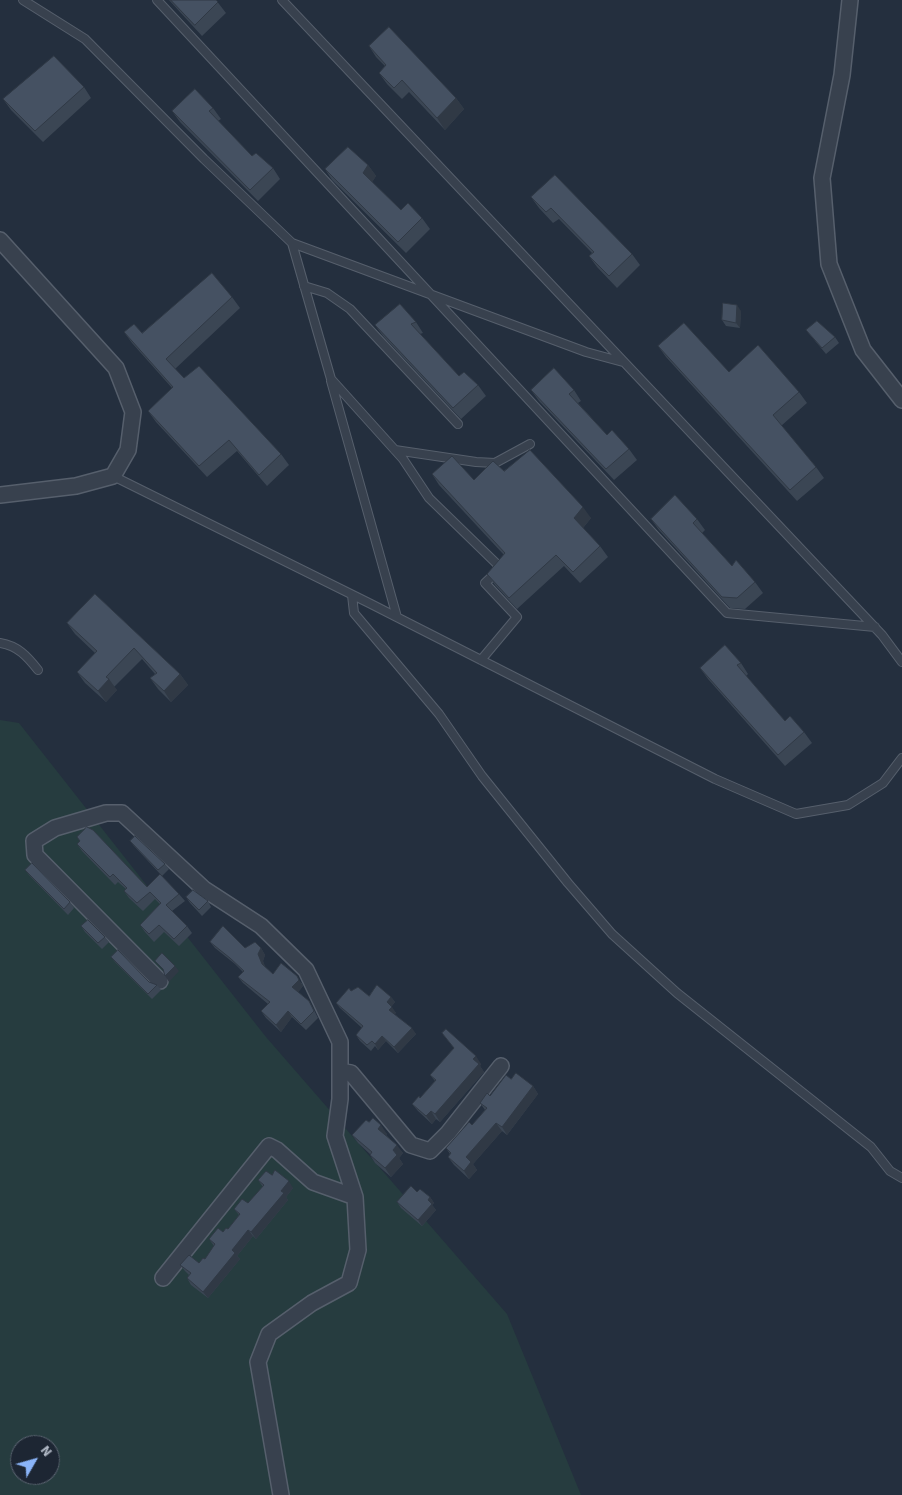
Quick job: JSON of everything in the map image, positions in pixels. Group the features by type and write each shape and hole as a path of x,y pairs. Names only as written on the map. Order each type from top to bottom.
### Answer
{"street":[{"path":"850,0 842,75 822,178 828,264 863,350 902,400"},
{"path":"0,240 116,368 132,412 128,450 113,476 76,486 0,495"},
{"path":"160,981 35,855 34,841 55,828 106,813 122,813 204,889 261,926 306,970 340,1042 340,1099 335,1136 356,1198 358,1250 349,1283 312,1303 269,1334 258,1362 281,1495"},
{"path":"340,1071 351,1073 410,1145 430,1151 448,1132 501,1066"},
{"path":"163,1278 269,1146 277,1150 313,1182 356,1198"}],"lane":[{"path":"23,0 85,39 204,159 292,243 586,352 624,362"},
{"path":"157,0 727,613 875,627"},
{"path":"282,0 875,627 902,662"},
{"path":"292,243 397,618"},
{"path":"304,286 328,293 350,309 458,424"},
{"path":"331,379 403,459 429,498 501,568 486,583 517,617 482,660"},
{"path":"395,450 495,463 530,444"},
{"path":"113,476 482,660 715,779 796,814 848,805 883,783 902,758"},
{"path":"352,595 354,613 439,714 482,776 568,883 612,934 677,993 871,1147 890,1171 902,1178"},
{"path":"0,643 11,645 26,654 38,670"}],"green space":[{"path":"0,720 19,723 266,1037 507,1314 581,1495 0,1495"}],"building":[{"path":"171,0 216,0 218,2 195,25"},
{"path":"389,27 456,98 437,118 402,80 394,88 379,73 386,65 369,46"},
{"path":"54,56 84,87 35,131 3,99"},
{"path":"195,89 213,108 209,111 252,156 256,153 273,168 250,190 172,111"},
{"path":"348,147 368,165 363,173 401,210 408,203 422,218 398,242 325,169"},
{"path":"555,175 632,254 609,276 589,256 594,252 551,208 546,212 531,197"},
{"path":"212,273 232,297 166,359 184,378 199,366 281,454 259,475 229,440 199,466 148,411 173,387 124,332 134,324 142,333"},
{"path":"723,303 737,305 736,323 722,320"},
{"path":"400,304 416,322 411,324 459,376 464,372 478,385 453,408 375,325"},
{"path":"817,321 835,337 822,348 806,330"},
{"path":"684,323 729,372 758,345 799,392 773,415 816,467 790,490 658,346"},
{"path":"554,368 574,390 569,394 607,435 612,430 629,449 606,469 531,390"},
{"path":"530,450 583,507 574,518 600,546 573,572 556,555 509,598 487,574 505,553 432,474 452,456 474,480 493,461 504,471"},
{"path":"675,495 697,519 693,523 732,566 736,560 755,582 737,598 722,597 651,519"},
{"path":"95,594 180,674 164,691 150,678 157,673 134,648 106,677 109,679 98,691 77,672 97,651 67,623"},
{"path":"725,645 741,663 737,665 785,721 790,716 804,732 778,755 700,668"},
{"path":"87,827 93,830 147,887 160,874 179,894 166,905 187,926 174,939 159,925 149,934 140,925 161,903 150,892 137,903 124,891 127,888 113,874 110,877 77,844 80,841 77,837"},
{"path":"135,836 165,864 158,870 130,841"},
{"path":"32,863 70,902 64,909 25,870"},
{"path":"193,890 208,901 199,910 186,897"},
{"path":"88,920 105,937 98,943 81,926"},
{"path":"223,926 245,948 255,942 261,948 258,954 262,964 273,974 281,963 297,976 299,980 292,987 309,1001 314,1011 301,1024 288,1011 276,1025 261,1011 270,1002 238,977 244,971 210,942"},
{"path":"118,950 149,982 157,985 148,994 111,957"},
{"path":"162,953 175,966 165,976 163,969 155,961"},
{"path":"377,985 391,997 387,1002 392,1007 389,1010 412,1028 394,1047 382,1036 375,1044 372,1041 367,1045 356,1035 363,1026 336,1003 349,988 351,991 358,987 369,996"},
{"path":"446,1029 476,1056 473,1059 479,1064 435,1114 431,1111 426,1116 412,1104 436,1080 430,1075 454,1048 442,1033"},
{"path":"516,1073 533,1086 502,1127 496,1123 466,1157 471,1162 464,1171 448,1157 451,1153 446,1148 469,1122 472,1125 487,1108 480,1103 487,1093 490,1096 506,1075 511,1079"},
{"path":"373,1118 381,1125 378,1129 397,1145 393,1150 397,1155 385,1168 370,1155 372,1152 352,1135 366,1120 369,1122"},
{"path":"275,1170 289,1181 281,1191 284,1193 251,1232 248,1230 232,1250 235,1253 203,1292 187,1278 191,1273 180,1265 189,1255 199,1263 203,1258 205,1259 215,1244 209,1239 218,1228 223,1232 226,1228 228,1229 240,1214 234,1209 242,1199 248,1203 264,1185 258,1180 266,1171 272,1175"},
{"path":"411,1186 417,1192 420,1189 430,1197 428,1200 432,1204 418,1220 397,1202"}]}
